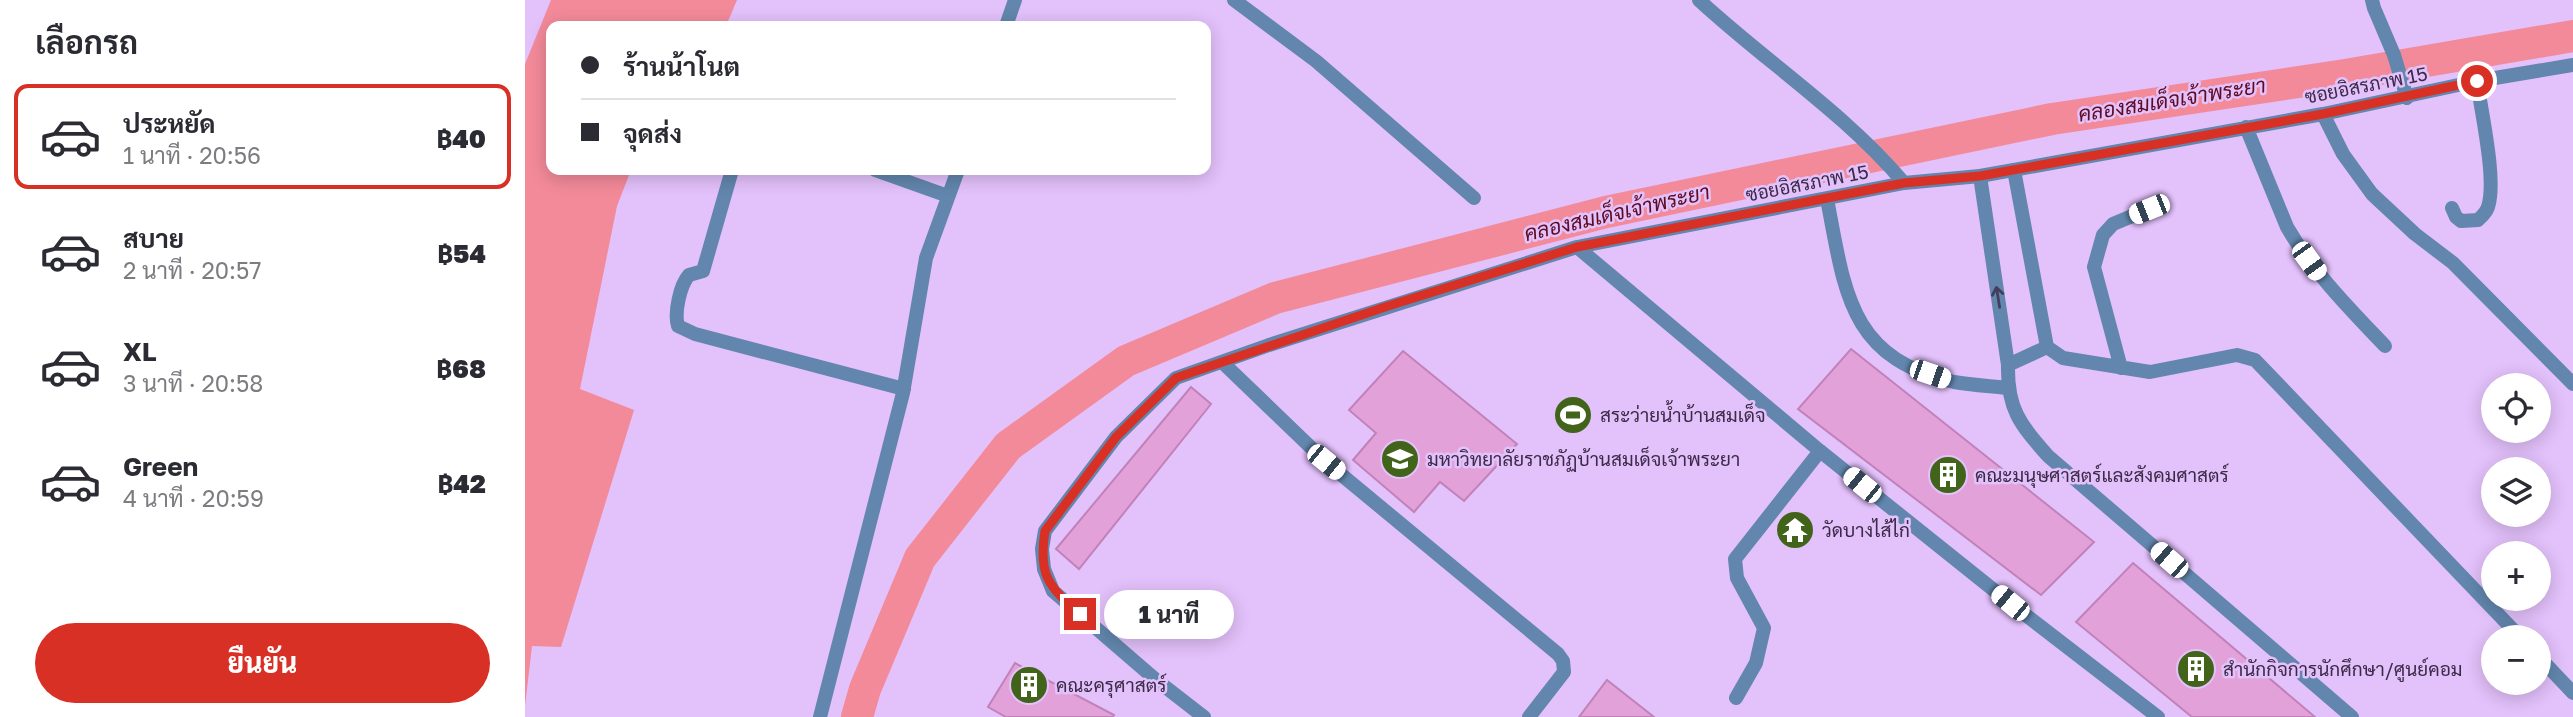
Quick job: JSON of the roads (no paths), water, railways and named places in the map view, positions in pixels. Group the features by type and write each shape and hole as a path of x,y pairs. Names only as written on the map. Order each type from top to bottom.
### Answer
{"street":[{"path":"1008,21 1014,0"},
{"path":"1234,0 1316,61 1474,198"},
{"path":"1699,0 1866,143 1904,183"},
{"path":"2372,0 2394,55 2407,98"},
{"name":"ซอยอิสรภาพ 15","path":"1204,717 1155,679 1053,591 1044,569 1042,549 1045,531 1116,437 1176,378 1388,306 1577,247 1904,183 1980,176 2323,114 2477,81 2573,65"},
{"path":"2452,208 2461,221 2478,220 2487,211 2489,204 2491,181 2477,81"},
{"path":"2323,114 2343,154 2372,194 2415,234 2453,263 2573,384"},
{"path":"2246,127 2295,241 2323,281 2385,346"},
{"path":"2014,170 2046,347 2063,358 2150,372 2237,355 2255,360 2509,625"},
{"path":"731,175 703,271 689,275 684,283 676,316 678,326 708,338 904,389"},
{"path":"889,175 948,196"},
{"path":"820,717 904,389 926,258 956,175"},
{"path":"1980,176 2008,365 2008,388 2019,422 2048,456 2352,717"},
{"path":"1827,199 1844,285 1855,313 1878,346 1907,366 1954,382 2008,388"},
{"path":"2121,368 2094,267 2103,235 2113,224 2149,209"},
{"path":"1577,247 1820,451 2158,717"},
{"path":"2008,365 2046,347"},
{"path":"1222,362 1326,462 1558,654 1563,660 1564,672 1529,717"},
{"path":"1736,698 1756,663 1765,628 1737,578 1735,559 1820,451"},
{"path":"2551,670 2573,693"}],"waterway":[{"name":"คลองสมเด็จเจ้าพระยา","path":"857,717 865,689 920,558 1008,446 1126,361 1275,298 1606,212 2052,119 2345,75 2573,36"}],"place":[{"name":"สระว่ายน้ำบ้านสมเด็จ","path":"1573,415"},
{"name":"มหาวิทยาลัยราชภัฏบ้านสมเด็จเจ้าพระยา","path":"1400,459"},
{"name":"คณะมนุษศาสตร์และสังคมศาสตร์","path":"1948,475"},
{"name":"วัดบางไส้ไก่","path":"1795,530"},
{"name":"สำนักกิจการนักศึกษา/ศูนย์คอม","path":"2196,669"},
{"name":"คณะครุศาสตร์","path":"1029,685"}]}
